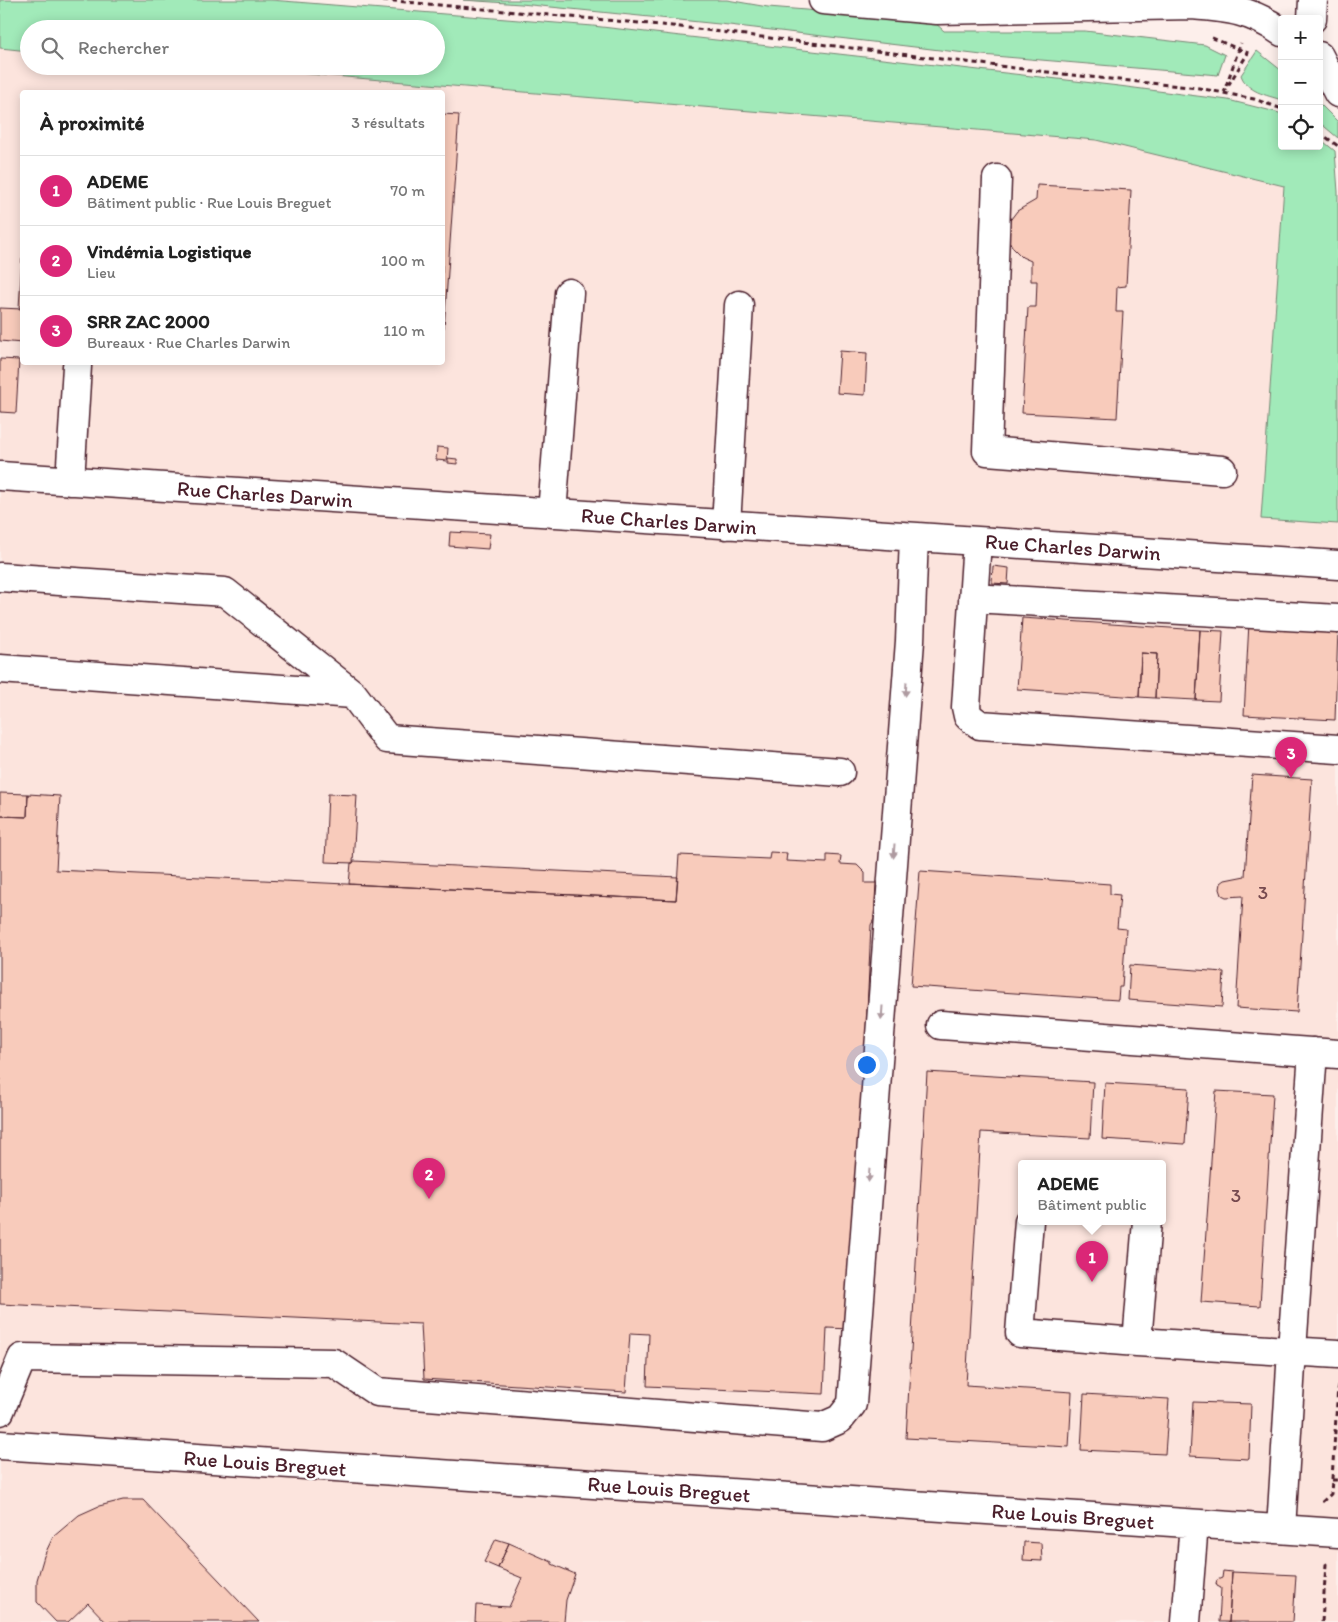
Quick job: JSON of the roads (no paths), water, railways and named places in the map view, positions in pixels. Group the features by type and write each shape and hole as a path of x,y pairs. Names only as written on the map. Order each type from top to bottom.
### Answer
{"street":[{"path":"823,0 937,10 1182,2 1231,8 1265,20 1278,29"},
{"path":"1312,15 1313,0"},
{"path":"1321,60 1338,93"},
{"path":"998,179 987,451 1222,470"},
{"path":"552,513 569,293"},
{"path":"726,525 738,305"},
{"path":"70,481 77,366"},
{"name":"Rue Charles Darwin","path":"0,476 1338,565"},
{"path":"0,1411 22,1358 334,1363 377,1392 822,1426 840,1419 852,1404 910,641 914,537"},
{"path":"977,541 966,707 968,716 980,725 1338,749"},
{"path":"0,577 225,592 353,694 387,739 840,772"},
{"path":"973,598 1338,619"},
{"path":"0,669 353,694"},
{"path":"941,1025 1326,1053 1292,1350 1281,1529"},
{"path":"1029,1225 1020,1334 1338,1354"},
{"path":"1137,1342 1147,1225"},
{"name":"Rue Louis Breguet","path":"0,1445 1338,1533"},
{"path":"1186,1622 1194,1524"}],"place":[{"name":"SRR ZAC 2000","path":"1291,778"},
{"name":"Vindémia Logistique","path":"429,1199"},
{"name":"ADEME","path":"1092,1282"}]}
